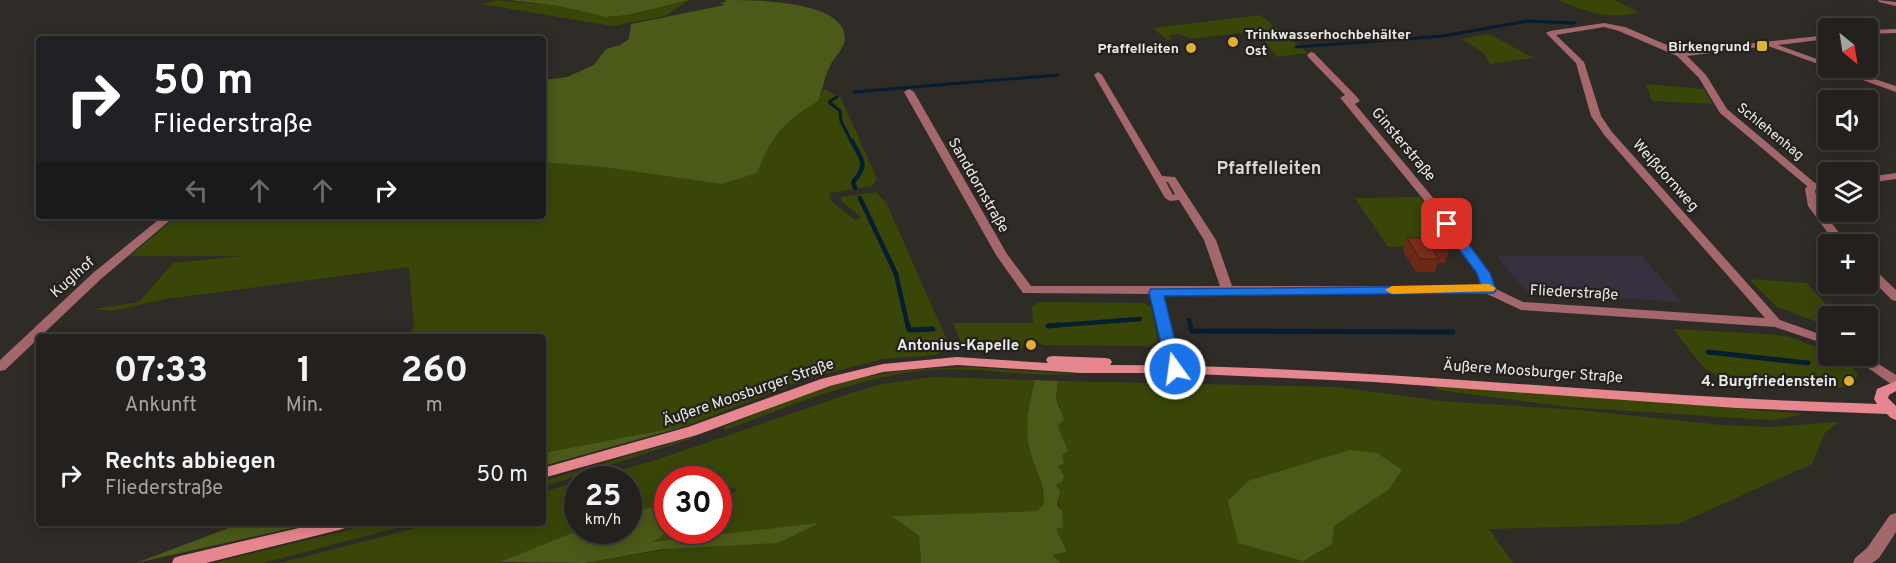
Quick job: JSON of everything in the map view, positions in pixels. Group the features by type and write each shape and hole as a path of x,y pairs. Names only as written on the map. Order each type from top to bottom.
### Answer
{"street":[{"path":"1882,0 1896,4"},
{"name":"Schlehenhag","path":"1599,25 1622,29 1680,54 1703,77 1723,111 1813,186"},
{"name":"Weißdornweg","path":"1599,25 1550,34 1580,62 1593,107 1608,134 1776,323 1818,338"},
{"path":"1878,32 1896,31"},
{"path":"1680,54 1818,38"},
{"path":"1771,45 1818,62"},
{"name":"Ginsterstraße","path":"1311,55 1425,192 1483,273 1489,290"},
{"path":"1098,75 1170,198 1182,197 1210,240 1228,291"},
{"path":"1864,78 1896,89"},
{"path":"1882,84 1896,81"},
{"name":"Sanddornstraße","path":"909,92 1002,255 1027,290"},
{"path":"1878,179 1896,176"},
{"path":"1818,185 1810,189 1813,206 1834,234"},
{"name":"Kuglhof","path":"0,367 97,276 166,219"},
{"path":"1878,280 1896,297"},
{"name":"Fliederstraße","path":"1027,290 1156,292 1489,290 1521,306 1776,323"},
{"path":"1156,292 1175,369"},
{"name":"Äußere Moosburger Straße","path":"546,472 666,440 826,382 904,365 967,362 1081,369 1175,369 1386,379 1893,412"},
{"path":"1873,366 1896,381"},
{"path":"1893,412 1881,399 1882,392 1896,386"},
{"path":"1861,563 1873,553 1896,519"},
{"path":"180,563 331,526"}],"shaded area":[{"path":"1497,256 1642,256 1682,302 1527,293"}],"green space":[{"path":"496,0 559,6 606,17 629,15 689,0 665,16 612,26 481,4"},
{"path":"509,0 689,0 628,15 606,17 559,6"},
{"path":"725,0 776,2 815,9 830,16 841,25 845,38 828,70 818,101 797,115 780,131 768,149 757,173 722,184 604,167 546,162 546,80 567,77 594,65 606,49 620,45 629,39 631,24 725,5 720,3 726,2"},
{"path":"1558,0 1615,0 1638,12 1628,15 1598,14"},
{"path":"1260,15 1308,53 1277,57 1257,31 1191,39 1179,34 1168,35 1172,39 1168,40 1152,28"},
{"path":"1489,34 1534,58 1490,64 1484,53 1461,39"},
{"path":"1646,84 1704,89 1713,104 1652,101"},
{"path":"824,89 841,98 877,179 872,186 829,193 831,201 855,220 862,218 841,201 841,197 876,192 886,202 946,338 945,348 936,355 883,359 806,379 689,425 546,452 546,334 410,334 414,327 409,267 166,299 111,311 94,309 139,302 173,263 242,256 130,256 173,219 546,219 546,162 757,173 765,155 783,127 821,95"},
{"path":"1420,197 1457,246 1388,247 1355,198"},
{"path":"1749,279 1807,283 1827,306 1818,306 1818,322 1777,307"},
{"path":"1039,302 1144,303 1151,307 1158,341 1150,346 1043,345 1036,340 1025,339 1022,350 969,350 962,345 953,323 1033,323 1032,306"},
{"path":"1673,329 1790,337 1818,348 1818,366 1849,366 1857,372 1858,376 1850,386 1838,388 1730,383 1704,368"},
{"path":"970,367 1076,374 948,369 904,373 851,385 725,430 723,427 851,380 907,370"},
{"path":"932,377 1035,380 1029,407 1027,435 1044,503 1037,511 894,516 919,536 921,563 585,563 698,544 732,544 732,538 816,524 732,534 732,493 737,490 732,488 732,466 654,466 654,506 642,510 642,466 635,466 883,384"},
{"path":"1035,380 1058,381 1056,399 1064,419 1058,426 1068,451 1062,455 1064,463 1058,466 1064,476 1063,481 1056,485 1060,492 1057,505 1062,511 1063,527 1056,529 1067,552 1052,555 1061,563 921,563 919,536 892,516 1037,511 1044,504 1044,496 1027,435 1029,407"},
{"path":"1058,381 1337,387 1440,401 1578,410 1722,425 1771,427 1839,422 1825,433 1812,464 1678,524 1489,529 1513,563 1061,563 1051,555 1066,553 1056,529 1063,527 1056,485 1063,438 1058,426 1060,407 1056,399"},
{"path":"1426,383 1804,414 1774,420 1568,407 1439,390"},
{"path":"689,425 546,465 546,452"},
{"path":"695,436 607,466 594,466"},
{"path":"1350,450 1377,453 1402,470 1388,490 1334,526 1332,544 1303,561 1238,543 1228,501 1248,481"},
{"path":"564,475 564,480 546,486 546,480"},
{"path":"564,486 564,536 500,563 280,563 423,526 546,526 546,491"},
{"path":"654,506 654,544 732,544 732,533 819,523 778,543 663,549 585,563 500,562 564,536 564,544 642,544 642,510"},
{"path":"234,526 301,526 136,563"},
{"path":"364,526 404,526 263,563 213,563"}],"building":[{"path":"1407,238 1441,238 1449,250 1433,250 1439,259 1420,259"}],"waterway":[{"path":"1296,47 1443,36 1527,21 1575,23"},
{"path":"854,92 1058,75"},
{"path":"837,97 829,102 840,111 841,121 852,143"},
{"path":"852,141 862,162 861,171 853,182 855,188"},
{"path":"860,198 896,274 908,327"},
{"path":"1059,325 1048,326 1140,319"},
{"path":"1189,320 1191,327"},
{"path":"908,325 909,330 933,329"},
{"path":"1190,325 1192,331 1453,332"},
{"path":"1708,352 1808,363"}],"slow traffic":[{"path":"1392,290 1489,290 1489,288"}],"place":[{"name":"Trinkwasserhochbehälter Ost","path":"1233,42"},
{"name":"Birkengrund","path":"1762,46"},
{"name":"Pfaffelleiten","path":"1191,48"},
{"name":"Antonius-Kapelle","path":"1031,345"},
{"name":"4. Burgfriedenstein","path":"1849,381"}],"district":[{"name":"Pfaffelleiten","path":"1269,168"}],"route":[{"path":"1175,369 1156,292 1489,290 1483,273 1447,224"}]}
